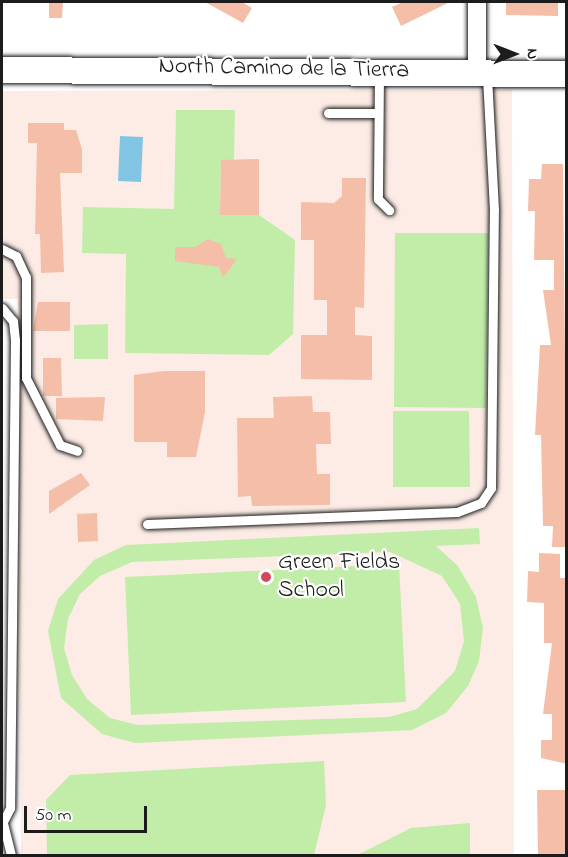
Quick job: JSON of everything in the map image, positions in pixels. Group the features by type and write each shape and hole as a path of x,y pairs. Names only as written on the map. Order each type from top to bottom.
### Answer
{"street":[{"path":"477,2 482,72"},
{"name":"North Camino de la Tierra","path":"2,70 379,70 567,74"}],"lane":[{"path":"379,70 378,199 389,210"},
{"path":"147,524 457,512 481,503 491,488 494,210 482,72"},
{"path":"328,113 378,113"},
{"path":"2,249 16,256 26,277 26,378 60,446 77,451"},
{"path":"2,308 13,321 15,339 10,808 2,824 11,855"}],"shaded area":[{"name":"Green Fields School","path":"512,90 514,855 21,855 18,299 2,299 2,91"}],"green space":[{"path":"176,110 235,110 234,160 221,160 220,214 259,215 295,240 293,334 269,355 125,353 126,254 82,253 83,207 174,209"},
{"path":"395,233 488,233 486,408 394,407"},
{"path":"108,324 108,359 74,359 74,325"},
{"path":"393,411 469,411 470,487 393,487"},
{"path":"479,528 480,544 436,546 458,566 476,597 483,628 479,661 468,686 446,713 412,730 135,743 102,734 61,698 48,631 58,599 94,560 126,545","holes":["390,552 442,576 460,604 464,641 455,671 417,709 389,717 137,725 110,718 87,699 72,675 64,648 68,619 80,594 100,576 132,562"]},
{"path":"399,564 406,702 131,715 125,577"},
{"path":"324,761 326,805 314,855 47,855 46,800 70,775"},
{"path":"470,823 470,855 357,855 411,828"}],"water":[{"path":"120,136 143,137 141,182 118,181"}],"building":[{"path":"49,2 63,2 62,18 49,18"},
{"path":"205,2 242,2 252,8 243,23"},
{"path":"403,2 450,2 401,26 392,7"},
{"path":"506,2 558,2 558,16 506,15"},
{"path":"28,123 64,123 64,130 76,130 82,149 82,173 60,173 64,272 41,273 40,234 35,234 37,143 28,143"},
{"path":"259,159 259,215 220,215 221,160"},
{"path":"542,164 563,164 567,547 552,547 553,526 543,526 541,435 535,435 540,345 551,345 543,290 554,290 554,260 534,260 535,211 528,211 529,179 541,179"},
{"path":"342,178 366,178 364,308 355,307 355,335 372,336 372,380 301,379 301,335 327,335 327,300 314,300 314,240 301,240 301,202 334,203 342,196"},
{"path":"208,239 221,244 226,258 237,259 223,278 219,267 175,261 175,247 195,247"},
{"path":"38,302 70,302 70,331 33,331"},
{"path":"43,358 61,358 62,396 43,396"},
{"path":"164,371 205,371 205,412 196,457 167,457 167,442 134,442 134,375"},
{"path":"312,396 313,412 330,412 331,444 316,444 317,474 330,474 330,505 252,506 251,496 238,497 237,418 274,418 273,397"},
{"path":"105,397 103,421 56,419 56,398"},
{"path":"81,473 90,485 49,514 49,491"},
{"path":"97,513 98,541 78,542 77,514"},
{"path":"539,553 560,554 560,578 567,578 567,764 541,758 541,740 552,740 552,714 543,714 552,643 544,643 544,603 527,602 528,571 539,572"},
{"path":"537,790 567,790 567,855 538,855"}],"place":[{"name":"Green Fields School","path":"266,577"}]}
